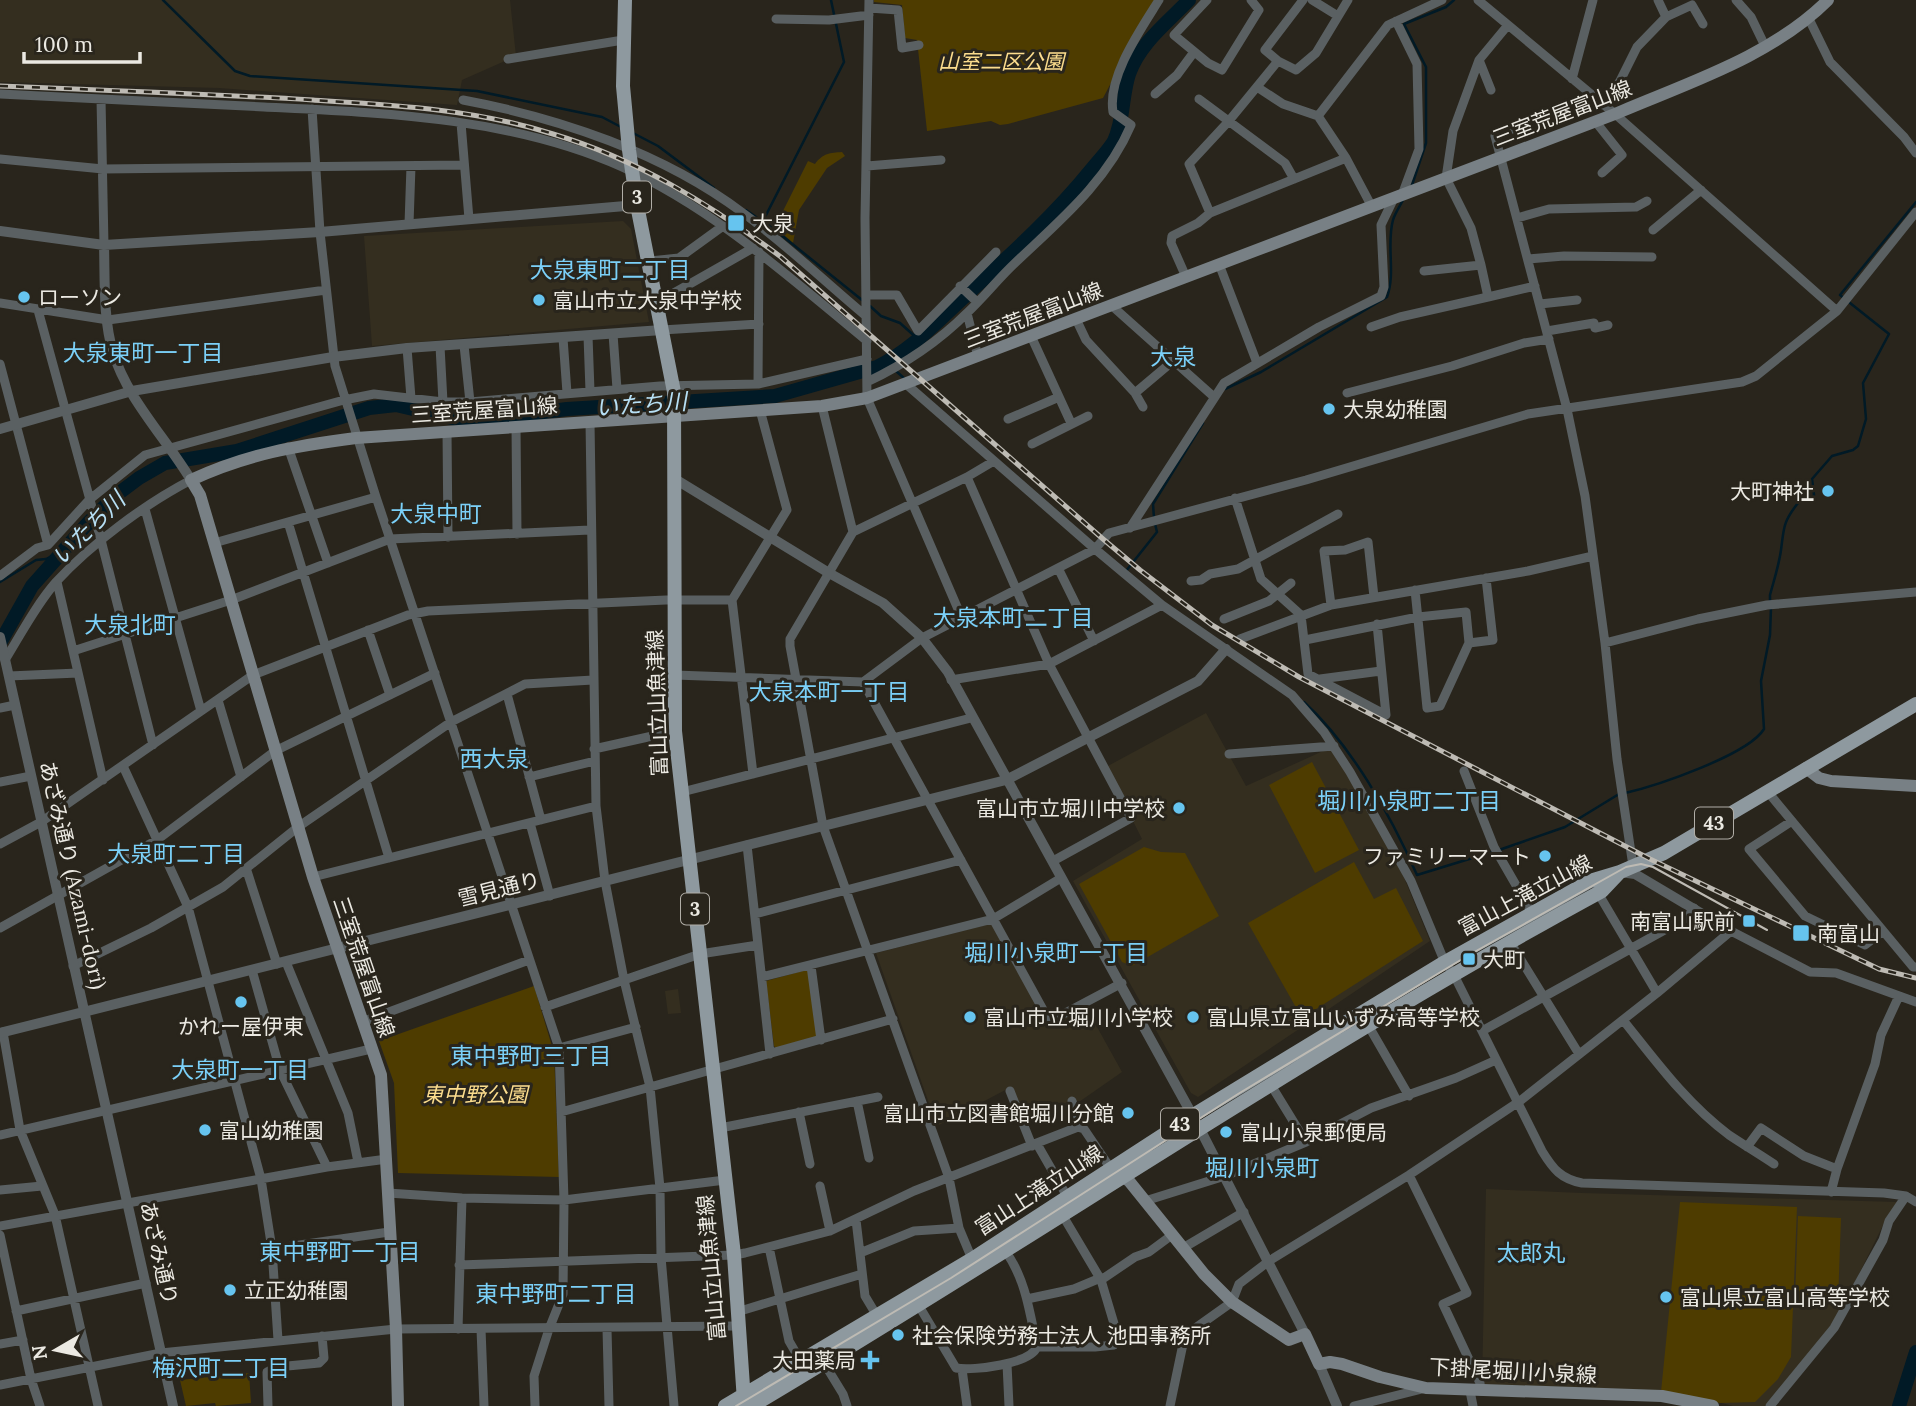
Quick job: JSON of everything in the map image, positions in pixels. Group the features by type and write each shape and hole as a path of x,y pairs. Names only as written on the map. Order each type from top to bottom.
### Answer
{"main road":[{"name":"富山立山魚津線","path":"625,0 623,86 629,150 673,389 676,479 675,731 734,1255 737,1319 746,1402"},
{"name":"三室荒屋富山線","path":"398,1406 381,1075 313,877 200,495 190,479 237,460 288,447 356,438 590,422 675,413 821,406 867,398 1615,114 1734,63 1766,46 1809,19 1828,0"},
{"name":"43","path":"1627,869 1664,853 1916,704"},
{"path":"1806,768 1819,778 1831,781 1916,786"},
{"name":"富山上滝立山線","path":"746,1402 800,1360 972,1259 1068,1198 1200,1129 1368,1026 1448,968 1510,942 1598,892 1627,869"},
{"name":"富山上滝立山線","path":"725,1406 746,1402 824,1363 1063,1216 1192,1116 1448,968 1532,914 1590,881 1627,869"},
{"path":"1118,1173 1129,1181 1183,1248 1232,1302 1289,1340 1305,1334 1319,1364"},
{"name":"下掛尾堀川小泉線","path":"1319,1364 1342,1364 1426,1388 1662,1396 1713,1406"}],"street":[{"path":"867,380 904,363 967,313 1004,273 1068,213 1098,179 1123,143 1131,125 1113,112 1111,104 1115,85 1131,45 1159,0"},
{"path":"1207,0 1174,35 1208,63 1222,70 1259,10 1251,0"},
{"path":"1303,0 1265,50 1278,61 1296,70 1316,54 1348,0"},
{"path":"1312,0 1338,16"},
{"path":"1318,116 1388,25 1442,0"},
{"path":"1478,0 1615,114 1838,311"},
{"path":"1572,79 1593,0"},
{"path":"1658,0 1665,17"},
{"path":"1736,0 1751,17 1766,46"},
{"path":"1604,105 1637,47 1665,17 1692,5 1703,24"},
{"path":"869,8 867,398 961,616"},
{"path":"776,19 829,20 869,8 898,10 902,48 919,45"},
{"path":"1809,19 1830,62 1904,137 1916,153"},
{"path":"1130,528 1224,383 1319,327 1381,296 1384,287 1381,225 1398,197 1419,149 1418,64 1396,21"},
{"path":"1488,297 1471,228 1446,178 1453,131 1479,60 1508,25"},
{"path":"508,59 623,40"},
{"path":"1156,94 1177,75 1194,52"},
{"path":"1479,60 1491,90"},
{"path":"1210,213 1189,164 1278,61"},
{"path":"1257,87 1283,104 1318,116 1346,158 1372,207"},
{"path":"0,94 416,115 538,139 577,150 678,196 801,284 867,341"},
{"path":"4,654 57,582 100,537 190,479 132,391 113,351 108,320 104,245 101,99"},
{"path":"1199,99 1285,163 1294,179"},
{"path":"463,100 512,109 564,125 629,150 686,177 743,212 866,316"},
{"path":"312,109 320,232 333,357 356,438 559,1048 564,1200 563,1294 534,1376 536,1406"},
{"path":"1531,121 1495,136 1567,409 1585,496 1605,643 1627,869 1731,931 1810,972 1836,973 1916,1002"},
{"path":"1595,121 1622,155 1602,173"},
{"path":"461,123 469,219"},
{"path":"1186,276 1171,243 1172,236 1198,223 1210,213 1346,158"},
{"path":"0,159 103,169 464,165"},
{"path":"867,166 941,160"},
{"path":"409,224 411,166"},
{"path":"1653,230 1701,190"},
{"path":"1517,218 1549,209 1636,207 1647,201"},
{"path":"0,231 104,245 320,232 638,205"},
{"path":"675,675 863,682 922,638 1095,550 1109,533 1306,480 1528,414 1742,382 1756,376 1838,311 1916,212"},
{"path":"650,261 679,258 723,226"},
{"path":"658,302 756,250"},
{"path":"756,250 758,384"},
{"path":"866,295 897,295 918,331 996,252"},
{"path":"1528,259 1563,256 1652,257"},
{"path":"1219,264 1257,363"},
{"path":"1424,271 1481,265"},
{"path":"960,286 977,302"},
{"path":"1371,327 1401,317 1535,286"},
{"path":"0,303 108,320 327,290"},
{"path":"1540,304 1577,300"},
{"path":"1111,305 1214,397"},
{"path":"38,310 153,745"},
{"path":"967,313 978,356"},
{"path":"1076,319 1086,340 1135,393 1143,407"},
{"path":"1347,393 1452,366 1594,323 1595,328 1608,325"},
{"path":"0,429 132,391 333,357 407,348 759,324"},
{"path":"613,334 617,389"},
{"path":"588,336 590,391"},
{"path":"1031,336 1070,423"},
{"path":"563,338 567,393"},
{"path":"464,345 470,402"},
{"path":"440,346 443,402"},
{"path":"407,348 411,398"},
{"path":"1135,393 1173,361"},
{"path":"0,576 37,548 48,545 89,500 145,455 346,404 374,394 443,402 470,402 617,389 758,384 866,362"},
{"path":"0,364 48,545"},
{"path":"906,384 1095,550 1162,605 1228,647 1293,695 1334,746 1411,881 1448,968 1550,1164 1558,1173 1569,1180 1582,1183 1884,1193 1906,1196 1916,1202"},
{"path":"1008,419 1059,397"},
{"path":"821,406 853,533"},
{"path":"753,774 732,600 787,510 760,410"},
{"path":"1032,444 1088,415"},
{"path":"590,422 596,806 605,881 624,980 650,1087 660,1188 661,1257 674,1406"},
{"path":"516,426 517,534"},
{"path":"447,431 448,537"},
{"path":"288,447 328,563"},
{"path":"972,1259 959,1228 949,1178 823,826 795,680 790,639 853,533 994,461"},
{"path":"967,477 1049,664 1131,818 1053,861"},
{"path":"676,479 883,603 922,638 951,680 1122,983 1244,1212 1305,1334"},
{"path":"214,543 376,497"},
{"path":"1235,498 1261,579 1301,615 1308,674 1386,715 1377,624"},
{"path":"145,509 201,711"},
{"path":"1191,581 1238,569 1338,514"},
{"path":"288,522 389,858"},
{"path":"73,651 231,600 390,539 590,530"},
{"path":"1331,605 1324,551 1345,550 1368,541 1374,597"},
{"path":"1240,639 1331,605 1528,571 1593,556"},
{"path":"1058,568 1094,641"},
{"path":"1469,643 1493,640 1486,578"},
{"path":"57,582 103,780"},
{"path":"1224,619 1269,601 1291,583"},
{"path":"1305,640 1377,624 1418,617 1466,612 1469,643 1440,706 1427,708 1418,617 1415,590"},
{"path":"1605,643 1767,606 1916,592"},
{"path":"0,844 41,822 253,676 415,613 675,600 732,600"},
{"path":"951,680 1049,664 1162,605"},
{"path":"368,630 390,695"},
{"name":"あざみ通り (Azami-dori)","path":"0,637 105,1109"},
{"name":"雪見通り","path":"2,1032 1006,780 1198,681 1228,647"},
{"path":"1319,680 1381,671"},
{"path":"9,676 78,673"},
{"path":"0,928 157,839 275,751 435,673"},
{"path":"73,966 151,928 223,887 298,827 451,722 525,684 593,680"},
{"path":"863,682 1047,1017 1056,1018 1122,983"},
{"path":"507,694 541,820"},
{"path":"218,700 241,777"},
{"path":"0,708 15,705"},
{"path":"682,792 971,718"},
{"path":"594,749 675,731"},
{"path":"1229,754 1334,746"},
{"path":"529,777 595,761"},
{"path":"122,766 188,907 261,1180 272,1249 278,1340"},
{"path":"1464,771 1494,846 1532,914"},
{"path":"0,782 31,776"},
{"path":"1767,791 1916,967"},
{"path":"313,877 596,806"},
{"path":"1792,821 1749,849 1805,916 1865,945 1883,931"},
{"path":"530,822 550,895"},
{"path":"747,845 770,1054"},
{"path":"755,914 961,860"},
{"path":"246,868 282,963 348,1113 358,1162"},
{"path":"762,978 993,919 1061,878"},
{"path":"1598,892 1657,993"},
{"path":"1482,1031 1688,917 1693,908"},
{"path":"1170,1406 1182,1344 1188,1334 1232,1302 1239,1284 1269,1261 1409,1175 1517,1102 1657,993 1731,931"},
{"path":"1510,942 1579,1054"},
{"path":"545,1007 700,954 758,945"},
{"path":"362,1022 529,960"},
{"path":"811,966 821,1040"},
{"path":"252,970 280,1070 327,1167"},
{"path":"1831,1192 1875,1064 1883,1030 1899,996"},
{"path":"561,1112 893,1019"},
{"path":"1623,1020 1694,1104 1728,1134 1774,1164"},
{"path":"1368,1026 1409,1096"},
{"path":"559,1048 636,1027"},
{"path":"2,1032 20,1130 55,1215 98,1406"},
{"path":"0,1135 371,1049"},
{"path":"1145,1201 1225,1176 1306,1142 1371,1108 1409,1096 1496,1060"},
{"path":"1271,1085 1306,1142"},
{"path":"1010,1091 1034,1145 1068,1198"},
{"path":"720,1128 878,1097"},
{"path":"857,1101 869,1158"},
{"path":"1072,1101 1082,1128 1118,1173"},
{"name":"あざみ通り","path":"105,1109 173,1406"},
{"path":"799,1112 810,1164"},
{"path":"459,1265 734,1255 830,1231 914,1191 1082,1128"},
{"path":"1747,1147 1760,1128 1804,1156 1837,1169"},
{"path":"0,1226 327,1167 387,1159"},
{"path":"1409,1175 1467,1293 1443,1304 1476,1391 1473,1406"},
{"path":"388,1193 564,1200 725,1180"},
{"path":"0,1190 42,1186"},
{"path":"820,1186 830,1231"},
{"path":"1770,1406 1834,1328 1883,1240 1889,1221 1906,1196"},
{"path":"458,1329 462,1198"},
{"path":"1183,1248 1244,1212"},
{"path":"1037,1347 1114,1345 1118,1337 1100,1280 1063,1216"},
{"path":"856,1220 865,1296 877,1316"},
{"path":"860,1253 914,1231 959,1228"},
{"path":"272,1249 389,1232"},
{"path":"0,1235 31,1379 40,1406"},
{"path":"1027,1299 1074,1289 1100,1280 1135,1257 1149,1252 1172,1235"},
{"path":"769,1247 789,1341 800,1360"},
{"path":"919,1306 956,1368 1007,1364 1034,1353 1037,1347 1027,1299 1021,1278 1006,1252"},
{"path":"0,1385 161,1353 396,1329 607,1329 667,1327 737,1319 781,1300 862,1274"},
{"path":"16,1311 146,1283"},
{"path":"481,1329 484,1406"},
{"path":"607,1329 609,1406"},
{"path":"268,1406 267,1372 277,1367 319,1363 324,1358 322,1336"},
{"path":"0,1344 23,1339"},
{"path":"824,1363 844,1394 847,1406"},
{"path":"1007,1364 1009,1406"},
{"path":"1319,1364 1338,1406"},
{"path":"961,1369 967,1406"},
{"path":"1354,1406 1426,1388"}],"shaded area":[{"path":"0,0 510,0 516,56 462,80 457,105 219,88 0,82"},
{"path":"623,221 631,229 649,322 372,346 364,236"},
{"path":"1206,713 1246,786 1334,746 1398,863 1430,941 1198,1097 1191,1093 1073,881 1142,839 1106,767"},
{"name":"富山市立堀川小学校","path":"990,924 1049,1026 1086,1007 1122,1072 1076,1104 1025,1121 1011,1087 937,1126 876,953"},
{"path":"678,989 681,1013 668,1014 665,991"},
{"name":"富山県立富山高等学校","path":"1486,1189 1897,1202 1837,1319 1765,1406 1733,1406 1703,1398 1482,1386"}],"green space":[{"name":"山室二区公園","path":"874,0 1155,0 1103,98 1008,124 1000,125 991,121 927,131 917,40 905,38 902,5"},
{"path":"842,152 845,156 827,168 799,210 793,243 775,227 808,161 815,164 827,154"},
{"path":"1312,762 1359,850 1315,873 1269,785"},
{"path":"1144,847 1161,852 1185,853 1219,916 1132,966 1122,962 1079,884"},
{"path":"1354,862 1374,899 1396,888 1423,941 1302,1018 1248,923"},
{"path":"806,970 810,972 817,1034 815,1038 776,1048 766,981"},
{"name":"東中野公園","path":"534,986 554,1053 559,1177 398,1173 394,1083 379,1041"},
{"path":"1680,1202 1797,1207 1791,1357 1778,1379 1755,1402 1720,1403 1661,1392"},
{"path":"1798,1216 1841,1218 1838,1302 1795,1300"},
{"path":"249,1373 251,1403 186,1406 180,1380"}],"waterway":[{"path":"163,0 235,71 250,76 477,91 602,117 621,127"},
{"path":"763,221 844,62 831,0"},
{"name":"いたち川","path":"0,643 32,586 89,522 115,496 165,463 237,451 369,408 396,405 460,420 491,419 567,409 775,396 877,367 912,344 1030,236 1106,152 1120,125 1125,90 1134,63 1155,34 1189,0"},
{"path":"1412,185 1426,143 1426,67 1404,24 1446,7 1454,0"},
{"path":"633,133 658,146 714,188"},
{"path":"1225,389 1261,372 1387,297 1391,278 1391,229 1403,200"},
{"path":"1770,602 1789,515 1798,503 1812,501 1812,479 1832,456 1858,446 1866,419 1863,383 1889,334 1840,295 1916,202"},
{"path":"746,210 862,300"},
{"path":"870,306 881,316 900,323 919,340"},
{"path":"887,363 905,379"},
{"path":"1154,518 1153,504 1203,423"},
{"path":"1126,571 1157,532 1155,524"},
{"path":"0,582 36,560 46,559 64,550"},
{"path":"1625,793 1678,777 1721,759 1755,739 1764,729 1761,681 1770,635 1771,608"},
{"path":"1304,702 1338,739 1369,783 1417,875 1492,852"},
{"path":"1499,850 1565,827 1619,794"},
{"path":"1899,1406 1916,1352"}],"tram line":[{"path":"736,1406 951,1278 1238,1094 1469,955 1626,867 1641,864 1653,867 1767,930"}],"railway":[{"path":"0,86 274,98 434,110 524,126 614,156 672,185 728,219 781,257 1103,539 1212,625 1299,677 1650,859 1879,969 1916,978"}],"place":[{"name":"大泉","path":"736,223"},
{"name":"ローソン","path":"24,297"},
{"name":"富山市立大泉中学校","path":"539,300"},
{"name":"大泉幼稚園","path":"1329,409"},
{"name":"大町神社","path":"1828,491"},
{"name":"富山市立堀川中学校","path":"1179,808"},
{"name":"ファミリーマート","path":"1545,856"},
{"name":"南富山駅前","path":"1749,921"},
{"name":"南富山","path":"1801,933"},
{"name":"大町","path":"1469,959"},
{"name":"かれー屋伊東","path":"241,1002"},
{"name":"富山市立堀川小学校","path":"970,1017"},
{"name":"富山県立富山いずみ高等学校","path":"1193,1017"},
{"name":"富山市立図書館堀川分館","path":"1128,1113"},
{"name":"富山幼稚園","path":"205,1130"},
{"name":"富山小泉郵便局","path":"1226,1132"},
{"name":"立正幼稚園","path":"230,1290"},
{"name":"富山県立富山高等学校","path":"1666,1297"},
{"name":"社会保険労務士法人 池田事務所","path":"898,1335"},
{"name":"大田薬局","path":"870,1360"}],"district":[{"name":"大泉東町二丁目","path":"610,269"},
{"name":"大泉東町一丁目","path":"143,352"},
{"name":"大泉","path":"1173,356"},
{"name":"大泉中町","path":"436,513"},
{"name":"大泉本町二丁目","path":"1013,617"},
{"name":"大泉北町","path":"130,624"},
{"name":"大泉本町一丁目","path":"829,691"},
{"name":"西大泉","path":"494,758"},
{"name":"堀川小泉町二丁目","path":"1409,800"},
{"name":"大泉町二丁目","path":"176,853"},
{"name":"堀川小泉町一丁目","path":"1056,952"},
{"name":"東中野町三丁目","path":"531,1055"},
{"name":"大泉町一丁目","path":"240,1069"},
{"name":"堀川小泉町","path":"1262,1167"},
{"name":"東中野町一丁目","path":"340,1251"},
{"name":"太郎丸","path":"1531,1252"},
{"name":"東中野町二丁目","path":"556,1293"},
{"name":"梅沢町二丁目","path":"221,1367"}]}
